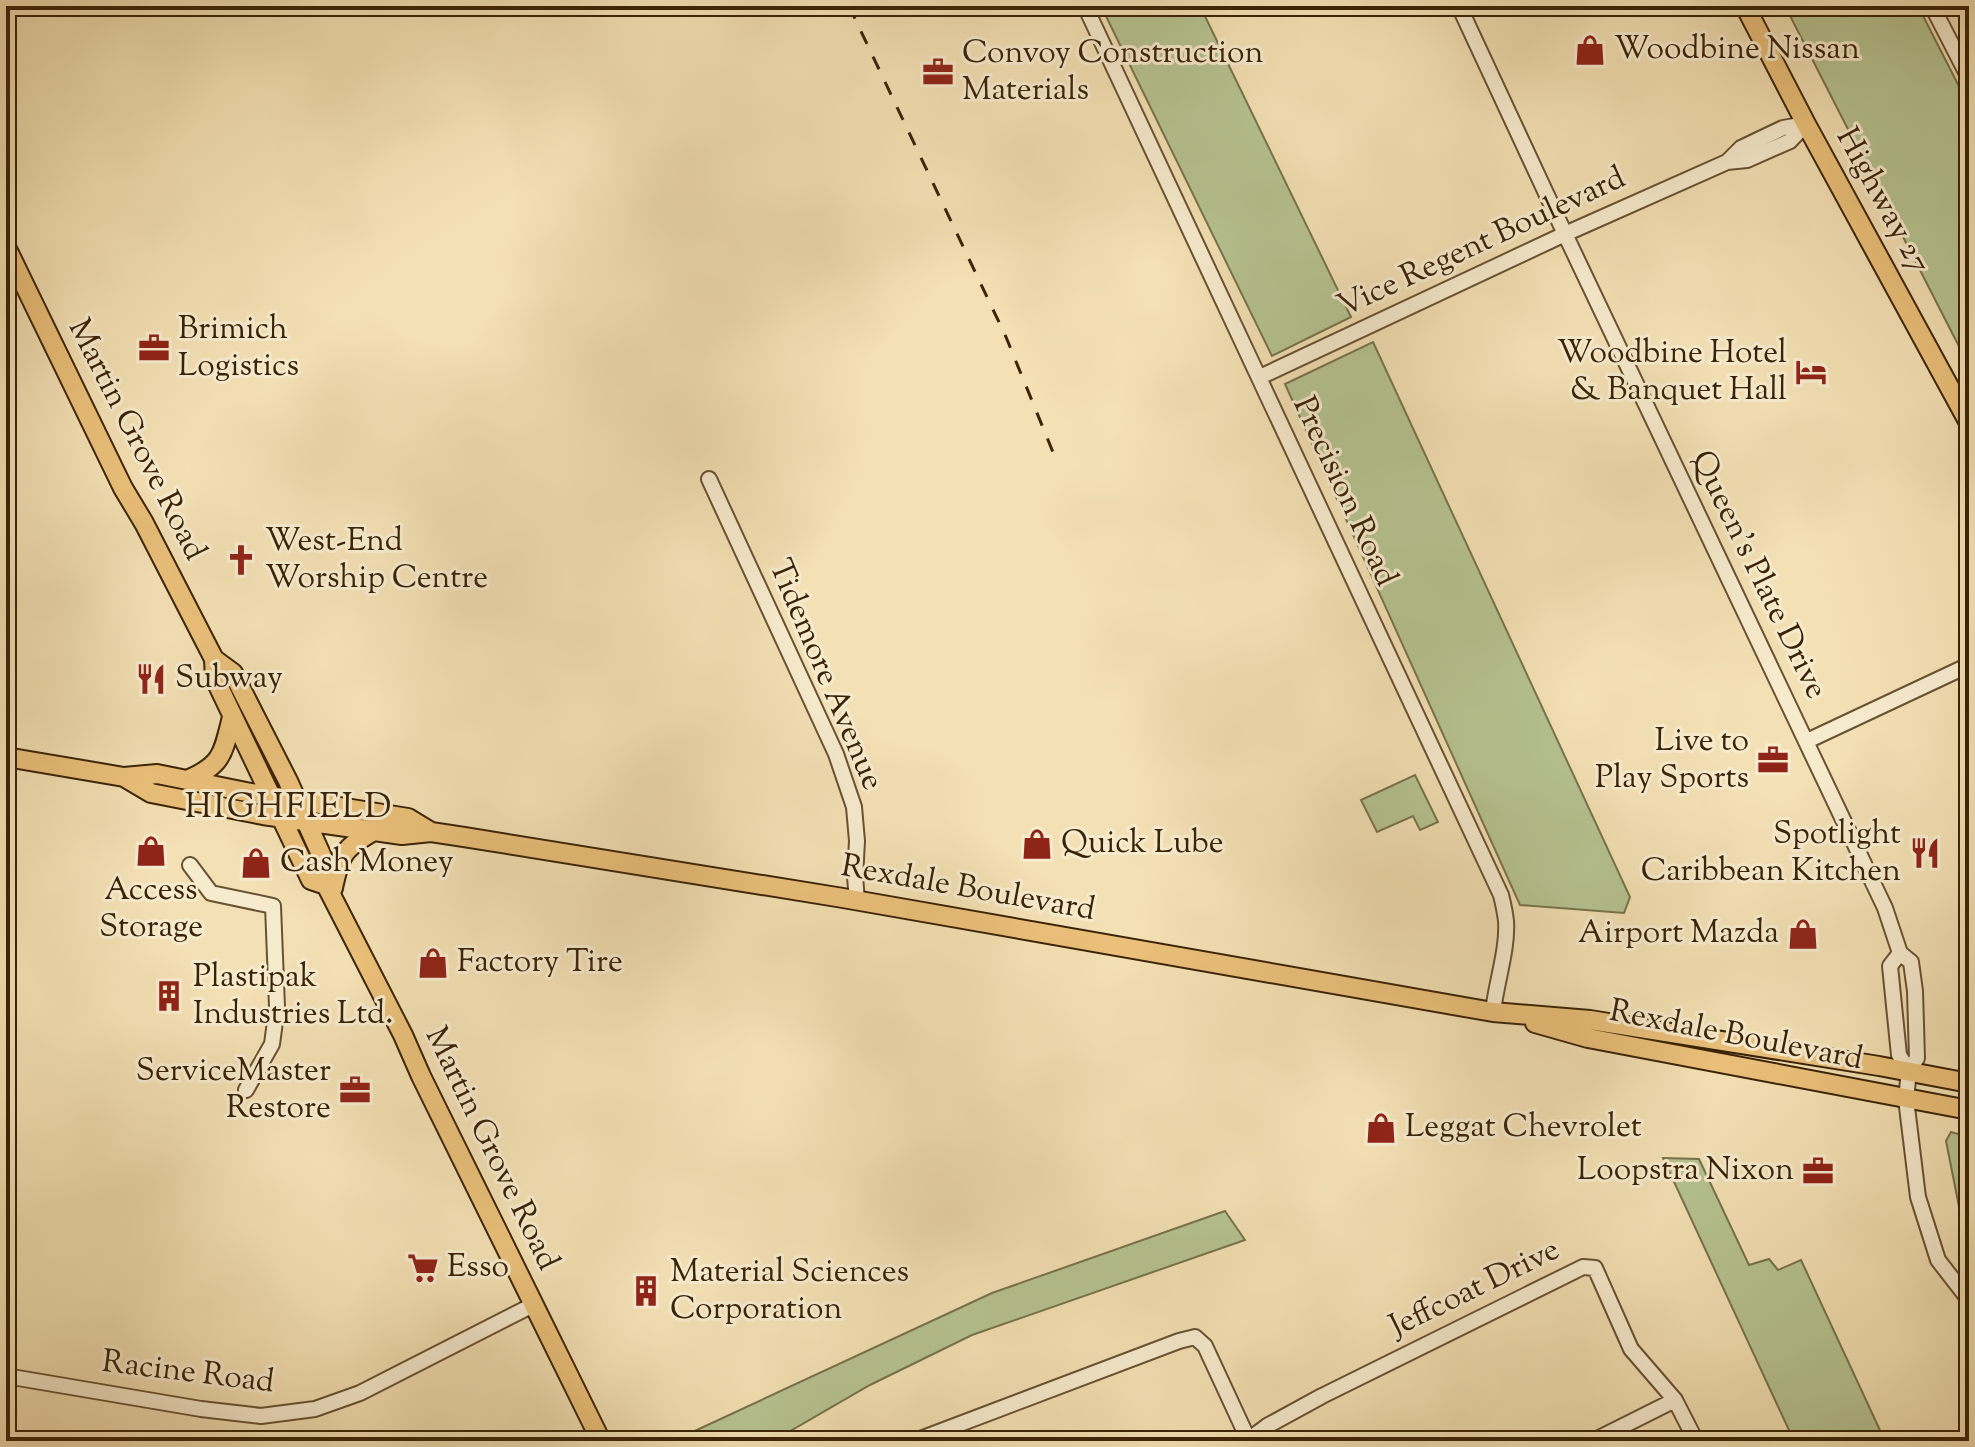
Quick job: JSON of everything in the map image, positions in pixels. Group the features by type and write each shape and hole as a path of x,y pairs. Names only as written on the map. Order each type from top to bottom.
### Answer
{"main road":[{"name":"Highway 27","path":"1745,6 1969,423"},
{"name":"Martin Grove Road","path":"6,247 123,488 214,659 215,679 311,880 328,890"},
{"name":"Martin Grove Road","path":"214,659 233,673 296,800 328,870 328,890 403,1035 601,1441"},
{"path":"187,780 218,761 226,744 232,717"},
{"name":"Rexdale Boulevard","path":"6,757 124,777 157,774 408,818 431,832"},
{"name":"Rexdale Boulevard","path":"124,777 151,793 281,818 402,835 431,832 857,900 1493,1012 1590,1020 1969,1083"},
{"path":"328,890 345,851 374,831"},
{"name":"Rexdale Boulevard","path":"1493,1012 1588,1038 1969,1110"}],"street":[{"name":"Precision Road","path":"1085,6 1501,895 1506,922 1493,1012"},
{"name":"Queen's Plate Drive","path":"1459,6 1885,908 1900,953 1911,962 1917,1058 1909,1071 1906,1099 1918,1197 1938,1260 1969,1300"},
{"path":"1932,6 1968,75"},
{"name":"Vice Regent Boulevard","path":"1260,377 1565,234 1727,162 1747,160 1790,141 1806,124"},
{"name":"Tidemore Avenue","path":"709,479 836,754 854,807 857,900"},
{"path":"1807,741 1969,665"},
{"path":"190,865 211,893 273,906 277,1007 272,1044 246,1090"},
{"name":"Queen's Plate Drive","path":"1900,953 1890,966 1899,1055 1909,1071"},
{"name":"Jeffcoat Drive","path":"1248,1441 1267,1426 1322,1396 1583,1267 1595,1268 1631,1349 1675,1400 1696,1441"},
{"name":"Racine Road","path":"6,1376 261,1416 315,1409 360,1393 533,1305"},
{"path":"915,1441 1195,1337 1205,1346 1248,1441"},
{"path":"1593,1441 1675,1400"}],"green space":[{"path":"1101,6 1200,6 1351,317 1272,356"},
{"path":"1785,6 1918,6 1969,106 1969,366"},
{"path":"1373,342 1630,897 1624,913 1520,905 1285,384"},
{"path":"1415,775 1438,822 1420,830 1413,816 1377,832 1361,800"},
{"path":"1951,1132 1969,1137 1969,1243 1965,1237 1946,1141"},
{"path":"1663,1158 1699,1159 1749,1265 1769,1259 1778,1270 1801,1260 1885,1441 1794,1441"},
{"path":"1225,1211 1245,1240 972,1335 870,1385 773,1441 673,1441 992,1293"}],"railway":[{"path":"849,6 1006,337 1057,462"}],"place":[{"name":"Woodbine Nissan","path":"1590,50"},
{"name":"Convoy Construction Materials","path":"938,72"},
{"name":"Brimich Logistics","path":"154,348"},
{"name":"Woodbine Hotel & Banquet Hall","path":"1811,372"},
{"name":"West-End Worship Centre","path":"241,560"},
{"name":"Subway","path":"151,679"},
{"name":"Live to Play Sports","path":"1773,760"},
{"name":"Quick Lube","path":"1037,844"},
{"name":"Access Storage","path":"151,851"},
{"name":"Spotlight Caribbean Kitchen","path":"1925,853"},
{"name":"Cash Money","path":"256,863"},
{"name":"Airport Mazda","path":"1803,934"},
{"name":"Factory Tire","path":"433,963"},
{"name":"Plastipak Industries Ltd.","path":"169,996"},
{"name":"ServiceMaster Restore","path":"355,1090"},
{"name":"Leggat Chevrolet","path":"1381,1128"},
{"name":"Loopstra Nixon","path":"1818,1171"},
{"name":"Esso","path":"423,1268"},
{"name":"Material Sciences Corporation","path":"646,1291"}],"district":[{"name":"HIGHFIELD","path":"289,808"}]}
